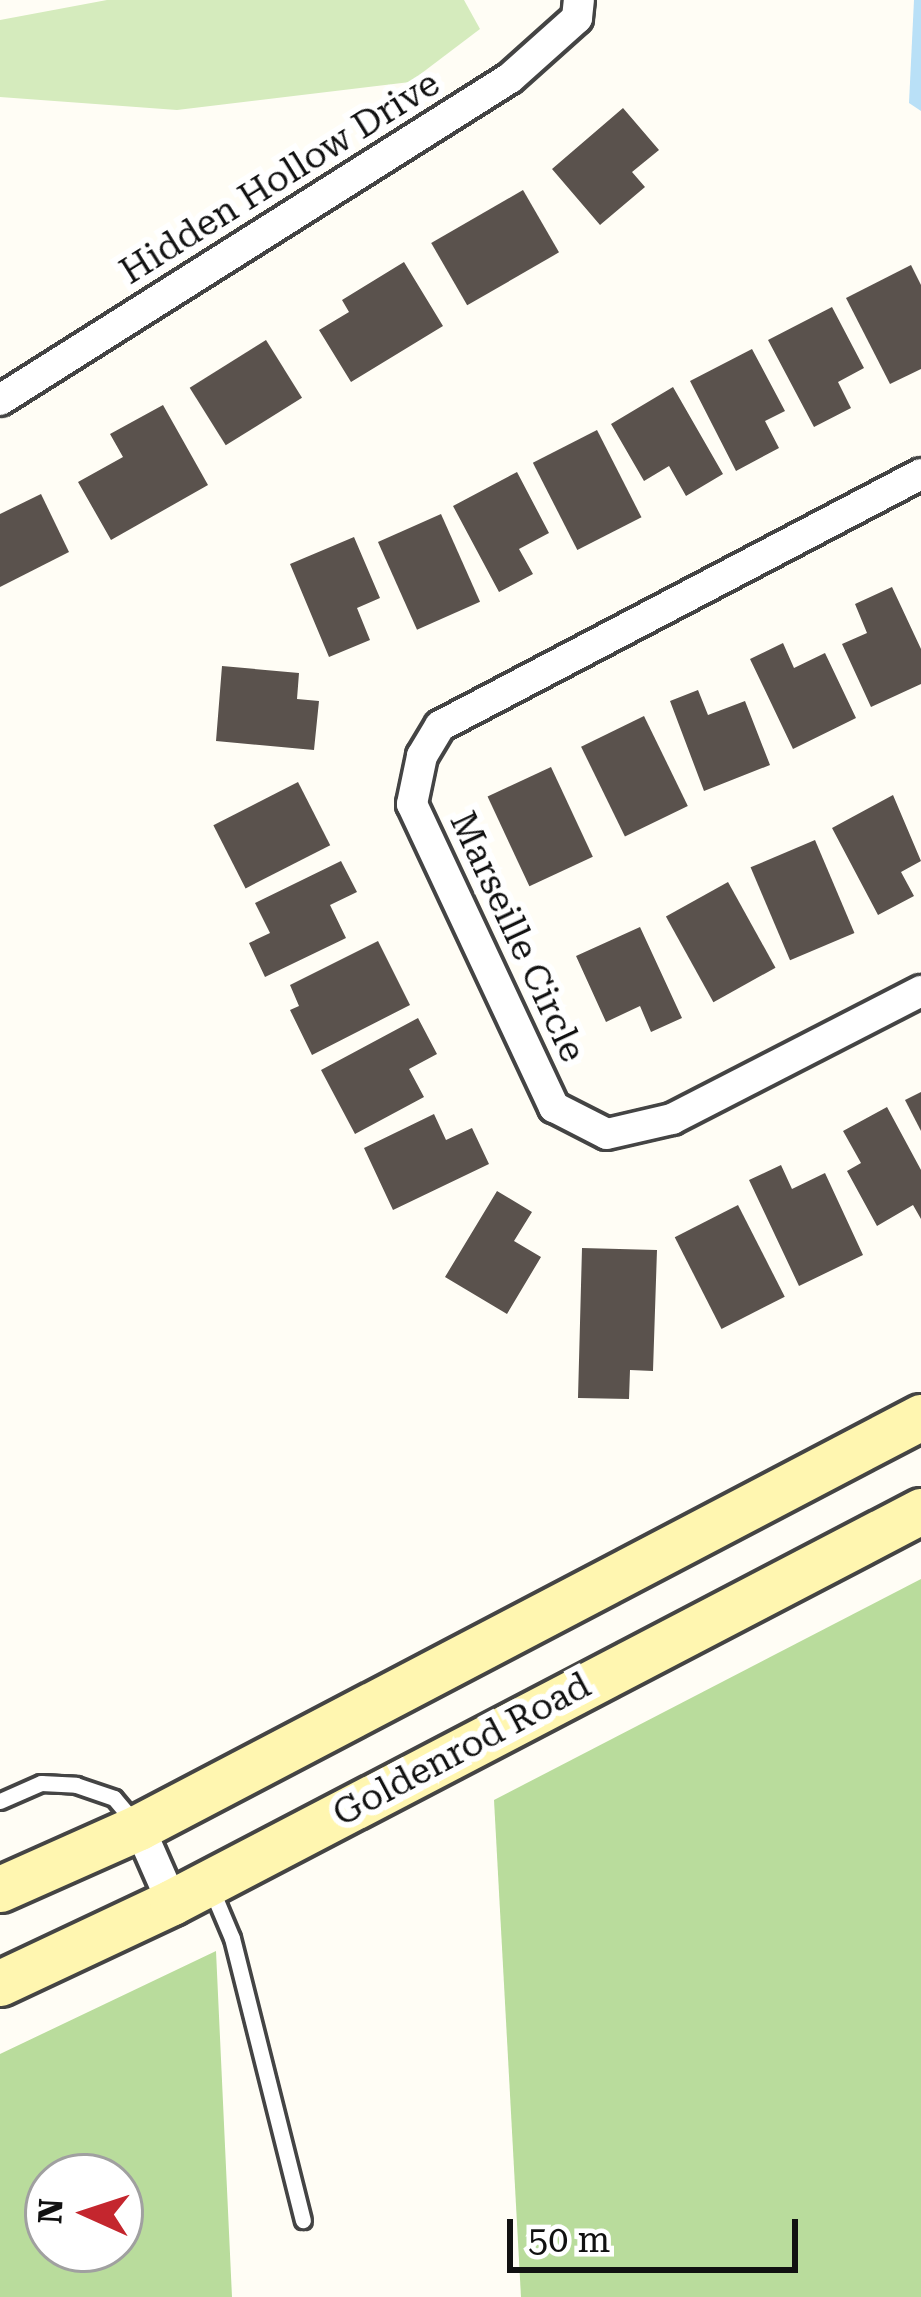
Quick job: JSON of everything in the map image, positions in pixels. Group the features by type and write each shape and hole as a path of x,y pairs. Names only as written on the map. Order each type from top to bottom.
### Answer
{"main road":[{"path":"0,1889 139,1827 921,1418"},
{"name":"Goldenrod Road","path":"0,1983 190,1892 921,1510"}],"street":[{"name":"Hidden Hollow Drive","path":"0,400 510,78 577,18 579,0"},
{"name":"Marseille Circle","path":"921,474 440,726 422,756 412,804 554,1107 607,1134 673,1119 921,991"},
{"path":"139,1827 190,1892"}],"lane":[{"path":"0,1801 41,1783 76,1785 114,1798 139,1827"},
{"path":"190,1892 232,1938 303,2220"}],"green space":[{"path":"107,0 464,0 480,29 410,82 177,110 0,97 0,20"},
{"path":"921,1579 921,2297 521,2297 494,1800"},
{"path":"216,1951 232,2297 0,2297 0,2054"}],"water":[{"path":"914,0 921,0 921,111 909,103"}],"building":[{"path":"623,108 659,150 632,172 645,187 600,225 552,169"},
{"path":"523,190 559,252 467,305 431,243"},
{"path":"404,262 443,326 351,382 319,330 349,312 342,300"},
{"path":"911,265 921,285 921,369 890,384 846,298"},
{"path":"832,307 864,368 838,382 851,408 814,427 768,340"},
{"path":"266,340 302,398 226,445 190,388"},
{"path":"752,349 785,411 765,421 779,448 736,471 690,381"},
{"path":"673,387 723,474 686,496 669,466 644,481 611,424"},
{"path":"163,405 208,485 111,540 78,482 123,457 110,434"},
{"path":"597,430 641,517 577,550 533,463"},
{"path":"517,472 549,533 519,549 533,574 499,592 453,506"},
{"path":"41,494 69,552 0,587 0,514"},
{"path":"441,514 480,602 417,630 378,542"},
{"path":"354,537 380,598 357,608 370,640 329,657 290,564"},
{"path":"892,587 921,649 921,684 871,707 842,644 867,633 855,604"},
{"path":"783,643 794,668 825,653 856,718 793,749 750,659"},
{"path":"222,666 299,673 297,699 319,701 314,750 216,741"},
{"path":"698,690 708,715 745,701 770,765 704,791 670,701"},
{"path":"644,716 688,806 625,837 581,747"},
{"path":"551,767 593,857 529,886 488,797"},
{"path":"298,782 330,845 246,888 213,825"},
{"path":"893,795 921,861 901,872 914,896 878,915 832,828"},
{"path":"815,840 854,933 790,960 751,867"},
{"path":"341,861 357,892 330,905 346,938 265,977 249,943 270,933 255,903"},
{"path":"728,882 776,968 713,1002 666,916"},
{"path":"640,927 682,1018 651,1032 640,1006 606,1022 576,956"},
{"path":"378,941 410,1005 312,1055 290,1010 299,1006 290,985"},
{"path":"418,1018 437,1054 409,1069 424,1097 355,1134 321,1070"},
{"path":"921,1092 921,1131 905,1100"},
{"path":"887,1107 921,1170 921,1219 913,1205 877,1226 847,1171 861,1163 843,1131"},
{"path":"434,1114 446,1140 472,1128 489,1164 393,1210 364,1148"},
{"path":"781,1165 792,1189 825,1173 863,1255 799,1286 749,1180"},
{"path":"497,1191 532,1212 514,1241 541,1257 507,1314 445,1277"},
{"path":"738,1205 785,1297 721,1329 675,1237"},
{"path":"582,1248 657,1250 653,1371 630,1370 629,1399 578,1398"}]}
